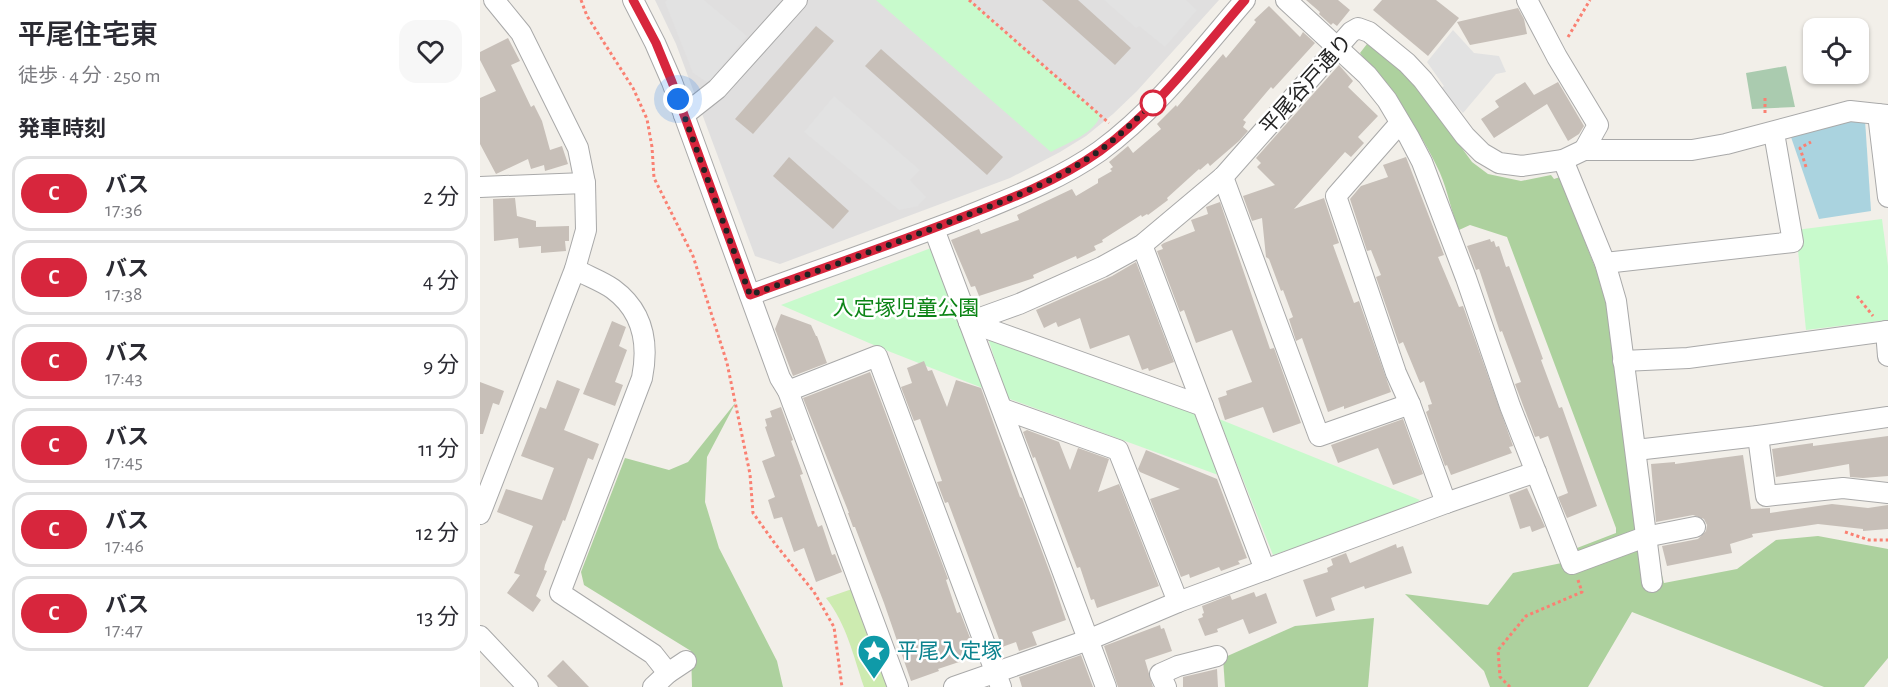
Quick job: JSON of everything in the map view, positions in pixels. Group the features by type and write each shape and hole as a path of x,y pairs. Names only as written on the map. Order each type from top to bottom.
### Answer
{"street":[{"path":"480,512 575,269 586,230 585,183 578,148 521,33 494,0"},
{"path":"633,0 656,43 684,115 780,378 788,392 898,687"},
{"path":"684,115 717,89 797,0"},
{"path":"750,295 934,229 1017,196 1073,168 1099,152 1120,135 1162,94 1245,0"},
{"path":"1286,0 1367,75 1387,100 1422,162 1572,564 1645,537 1695,527"},
{"path":"1527,0 1557,57 1598,124 1584,150"},
{"name":"平尾谷戸通り","path":"969,322 1019,304 1102,267 1142,244 1223,177 1351,32 1359,28 1369,32 1407,63 1465,136 1482,153 1499,163 1522,166 1563,160 1584,150 1692,150 1774,133 1850,111 1883,114"},
{"path":"1883,114 1888,197"},
{"path":"1400,123 1336,196 1396,373 1446,503"},
{"path":"1605,263 1793,242 1774,133"},
{"path":"1563,160 1605,263 1616,301 1652,582"},
{"path":"1223,177 1319,436 1410,405"},
{"path":"480,187 585,183"},
{"path":"934,229 1106,687"},
{"path":"1142,244 1265,570"},
{"path":"575,269 613,288 633,308 640,321 645,339 646,359 642,378 560,593 653,654 668,673"},
{"path":"969,322 1203,406"},
{"path":"1623,361 1688,358 1887,331 1888,356"},
{"path":"788,392 877,356 998,680"},
{"path":"1003,409 1118,450 1178,602"},
{"path":"1636,450 1758,436 1888,417"},
{"path":"1758,436 1766,496 1844,488 1888,493"},
{"path":"954,687 998,680 1088,639 1178,602 1536,472"},
{"path":"480,636 528,687"},
{"path":"1166,687 1160,674 1178,666 1217,656"},
{"path":"653,687 686,661"}],"path":[{"path":"581,0 587,16 633,88 647,119 654,178 693,256 727,363 750,474 753,513 814,592 834,627 842,687"},
{"path":"969,0 1111,124"},
{"path":"1557,57 1590,0"},
{"path":"1806,167 1800,148 1816,140"},
{"path":"1845,532 1869,540 1888,540"},
{"path":"1510,687 1500,677 1498,650 1526,616 1582,592 1572,564"}],"shaded area":[{"path":"655,0 1219,0 1137,91 1113,114 1086,136 1060,152 1010,178 780,264 755,256 676,44"},
{"path":"667,0 704,0 747,36 708,83 693,73 665,2"},
{"path":"1104,0 1186,0 1197,10 1165,47 1139,26 1136,28"},
{"path":"1453,30 1474,53 1499,56 1506,72 1496,74 1463,113 1440,89 1444,86 1427,62"},
{"path":"834,96 920,170 910,180 926,197 918,206 899,210 804,132"}],"green space":[{"path":"876,0 969,0 1100,115 1097,121 1080,137 1051,152"},
{"path":"1367,44 1414,82 1472,162 1488,174 1521,181 1551,175 1554,179 1560,177 1610,306 1637,533 1584,555 1577,552 1577,548 1616,533 1616,528 1507,237 1470,225 1459,230 1443,180 1432,156 1403,110 1360,53"},
{"path":"1786,66 1795,107 1752,109 1746,73"},
{"path":"1882,219 1888,266 1888,320 1806,330 1796,230"},
{"name":"入定塚児童公園","path":"931,248 985,389 883,349 781,305"},
{"path":"988,338 1198,415 1221,476 1007,398"},
{"path":"736,402 707,457 705,502 719,548 777,661 783,687 692,687 691,651 584,585 581,572 625,458 669,470 688,462"},
{"path":"1219,419 1420,500 1402,513 1273,555"},
{"path":"1818,536 1888,549 1888,658 1864,687 1824,687 1632,612 1588,687 1490,687 1484,671 1405,594 1488,605 1513,573 1654,544 1664,583 1737,569 1776,540"},
{"path":"855,588 888,687 864,687 844,630 826,598"},
{"path":"1374,618 1368,687 1225,687 1223,658 1295,626"}],"water":[{"path":"1865,120 1871,211 1819,219 1791,137 1828,123"}],"building":[{"path":"1042,0 1078,0 1131,48 1115,65"},
{"path":"1306,0 1338,0 1350,10 1337,26 1333,23 1331,25"},
{"path":"1382,0 1436,0 1459,18 1428,56 1373,10"},
{"path":"1269,6 1300,37 1303,32 1315,43 1273,89 1271,87 1243,120 1246,122 1243,127 1248,131 1239,141 1210,166 1208,163 1199,169 1167,198 1168,200 1148,215 1142,217 1141,215 1094,246 1096,250 1033,275 1034,278 979,296 975,286 971,287 951,240 979,229 981,234 1019,220 1017,215 1072,189 1076,196 1098,183 1098,179 1112,171 1110,169 1113,167 1109,162 1128,146 1133,153 1161,129 1157,124 1176,105 1177,107 1223,54 1226,58 1256,22 1254,20"},
{"path":"1518,8 1524,19 1527,34 1470,45 1457,22"},
{"path":"816,26 834,41 753,134 735,119"},
{"path":"508,38 520,61 511,65 531,107 534,105 542,121 550,150 562,146 568,164 545,171 544,165 531,169 528,159 496,174 480,144 480,98 496,91 480,60 480,52"},
{"path":"881,49 1003,157 987,175 865,66"},
{"path":"1339,65 1353,81 1348,87 1378,116 1358,137 1364,143 1351,157 1345,152 1294,209 1324,198 1339,243 1333,245 1354,303 1359,301 1391,392 1344,409 1344,406 1328,412 1302,338 1296,341 1289,319 1293,317 1283,290 1281,291 1269,259 1266,257 1262,218 1252,221 1243,196 1275,185 1257,167 1261,163 1256,158"},
{"path":"1525,82 1534,95 1558,82 1584,126 1579,134 1568,141 1547,104 1494,138 1481,119 1499,107 1495,101"},
{"path":"789,157 849,211 833,229 773,176"},
{"path":"1406,157 1444,255 1438,257 1459,307 1463,306 1513,446 1509,447 1512,453 1451,475 1447,465 1445,466 1426,412 1429,410 1428,405 1432,404 1424,381 1420,383 1403,342 1399,344 1376,277 1381,275 1371,250 1367,251 1350,199 1361,186 1388,177 1383,165"},
{"path":"515,198 517,216 536,221 536,227 569,226 569,241 565,241 566,251 541,253 541,246 519,248 518,238 494,241 493,199"},
{"path":"1220,202 1270,349 1274,348 1301,423 1273,433 1263,407 1225,420 1218,398 1227,395 1226,391 1252,382 1232,330 1196,343 1184,310 1180,312 1157,251 1163,249 1161,245 1164,243 1195,231 1191,220 1208,214 1206,207"},
{"path":"1490,239 1491,242 1494,241 1496,247 1499,246 1506,267 1509,266 1543,359 1541,360 1559,408 1562,407 1597,506 1567,518 1558,497 1568,493 1548,436 1540,439 1539,436 1535,437 1515,384 1521,382 1502,331 1500,332 1479,269 1476,270 1467,246"},
{"path":"1136,262 1174,362 1149,371 1148,368 1142,370 1129,335 1090,349 1080,318 1058,327 1056,322 1044,328 1036,310 1112,276"},
{"path":"781,314 811,325 827,363 793,376 775,329"},
{"path":"612,321 626,327 619,346 627,350 615,382 623,385 615,406 583,394"},
{"path":"924,361 928,371 932,370 947,407 956,380 981,388 1066,620 1032,632 1037,645 1019,651 1016,642 1002,647 948,502 945,503 937,482 942,481 920,419 914,421 901,387 912,383 907,368"},
{"path":"870,372 948,579 946,580 957,613 960,612 977,656 911,681 855,527 853,527 803,398"},
{"path":"557,380 580,389 564,430 599,444 593,460 588,458 565,521 563,520 545,565 544,570 547,571 536,596 541,600 533,612 507,593 520,575 514,573 533,526 497,512 506,489 542,500 554,468 521,456 540,407 546,409"},
{"path":"480,382 504,391 499,405 493,403 483,434 480,434"},
{"path":"781,407 793,440 791,441 803,474 800,475 815,519 818,527 822,525 832,555 835,554 842,572 816,582 804,548 794,552 782,517 774,519 768,500 775,497 762,461 775,456 765,427 767,426 765,419 772,417 770,411"},
{"path":"1403,419 1423,474 1393,485 1378,448 1338,463 1331,445"},
{"path":"1027,430 1059,442 1070,470 1078,448 1109,459 1098,492 1119,484 1159,586 1097,608 1094,599 1091,600 1080,567 1077,568 1035,457 1033,458 1023,432"},
{"path":"1888,436 1888,476 1850,477 1849,464 1776,477 1772,449"},
{"path":"1146,450 1217,479 1247,558 1238,561 1240,564 1221,571 1219,567 1190,578 1189,574 1181,577 1150,499 1180,489 1140,472 1138,469"},
{"path":"1743,455 1751,509 1770,508 1770,513 1832,504 1868,508 1888,505 1888,529 1863,531 1863,529 1818,524 1752,534 1753,537 1730,544 1732,553 1667,566 1662,546 1698,539 1706,531 1707,525 1704,519 1693,515 1656,522 1651,464 1675,462 1675,464"},
{"path":"1527,488 1545,527 1532,532 1530,526 1520,529 1509,495"},
{"path":"1396,544 1397,548 1403,546 1412,573 1331,598 1335,610 1316,617 1303,580 1328,572 1327,568 1333,565 1331,559 1346,553 1350,563"},
{"path":"1254,592 1256,597 1266,593 1277,623 1249,634 1243,619 1205,636 1198,619 1203,617 1202,606 1230,595 1232,600"},
{"path":"1160,625 1161,629 1164,628 1172,651 1145,660 1153,687 1118,687 1104,646"},
{"path":"1081,655 1093,687 1022,687 1019,677"},
{"path":"563,660 589,687 558,687 547,676"},
{"path":"1217,669 1218,687 1183,687 1183,677"}],"bus line":[{"name":"C","path":"633,0 656,43 672,82 750,295 934,229 1017,196 1073,168 1099,152 1120,135 1162,94 1245,0"}],"place":[{"name":"平尾入定塚","path":"874,680"}],"route":[{"path":"678,99 750,295 934,229 1017,196 1073,168 1099,152 1153,103"}]}
